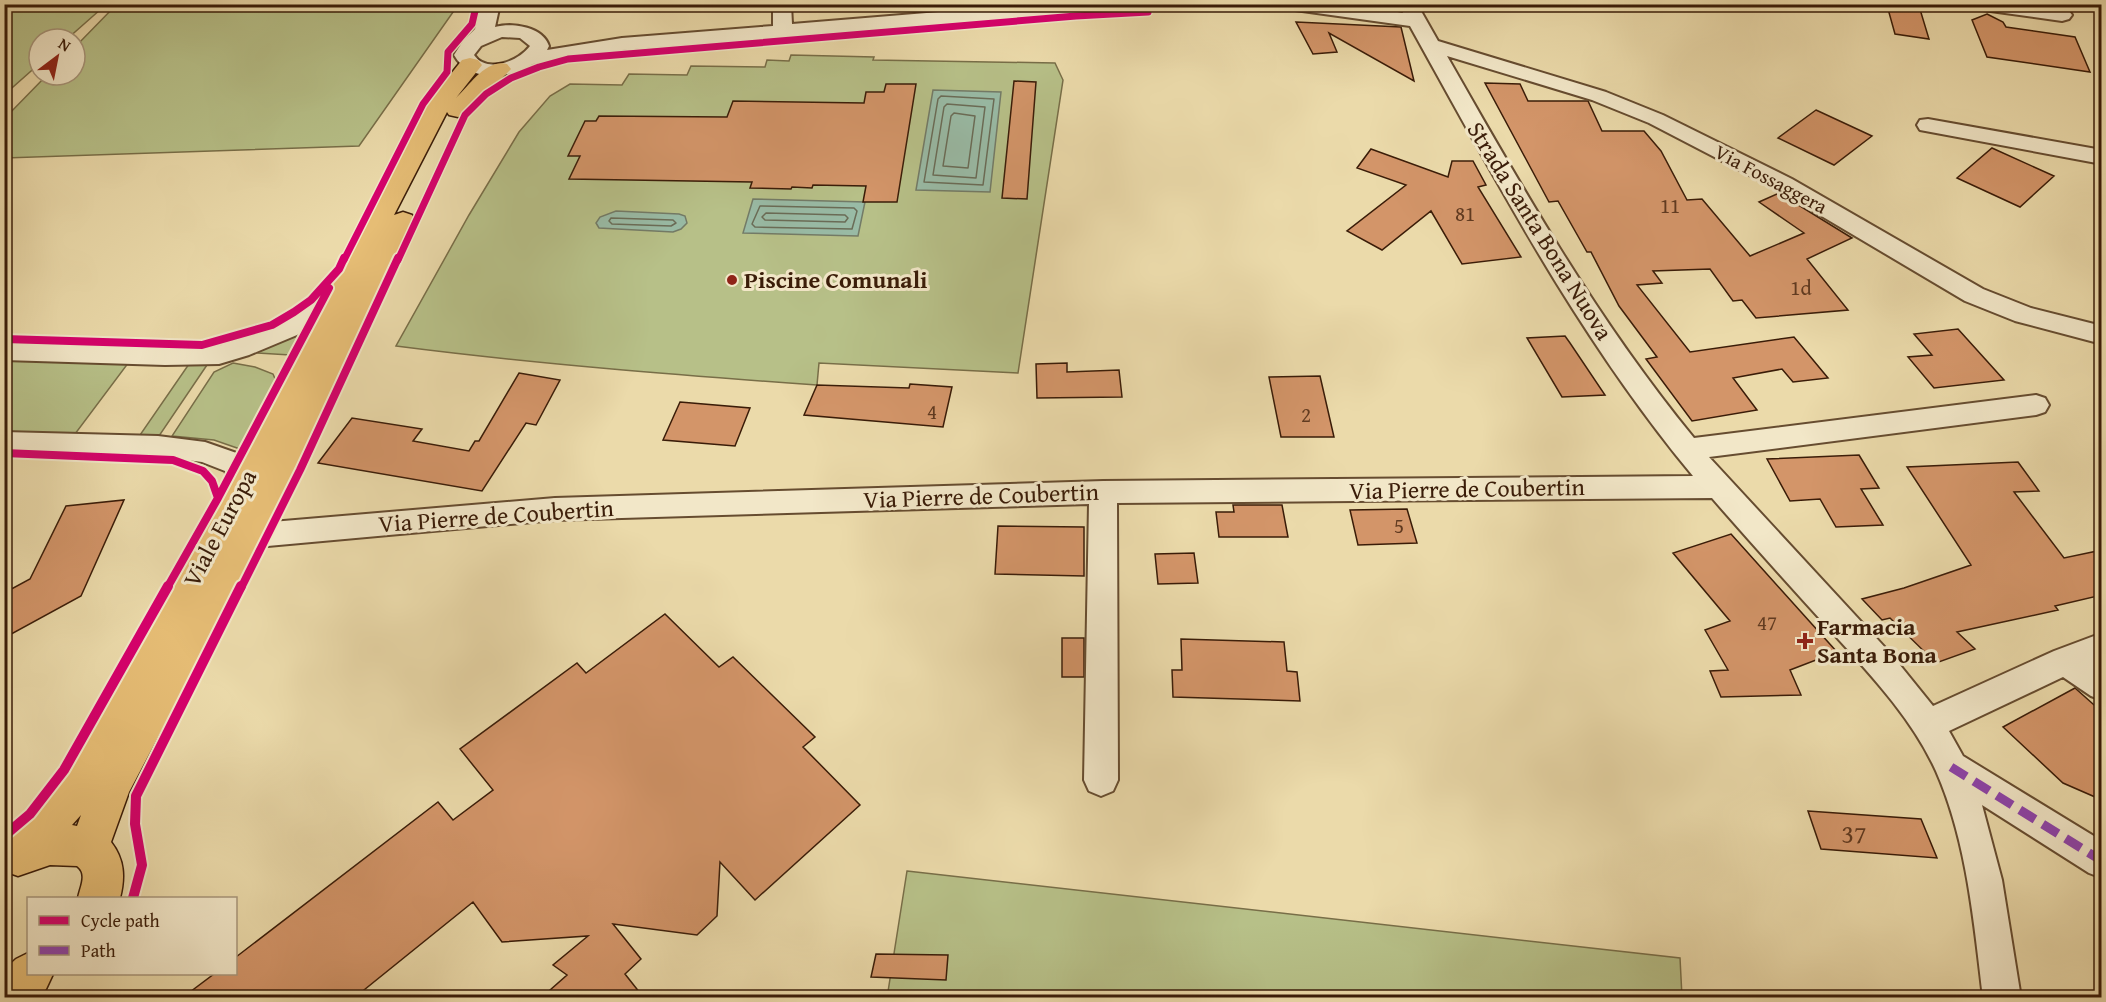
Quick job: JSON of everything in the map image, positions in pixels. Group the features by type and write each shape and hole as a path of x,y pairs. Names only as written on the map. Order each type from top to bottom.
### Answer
{"main road":[{"name":"Viale Europa","path":"13,859 81,785 246,483 338,297 439,104 482,58"},
{"name":"Viale Europa","path":"13,859 40,846 59,843 76,843 89,848 111,786 247,536 482,58"},
{"path":"89,848 100,860 104,876 99,897"},
{"path":"4,972 27,966"},
{"path":"8,998 30,975"}],"street":[{"name":"Viale Europa","path":"482,58 485,29 491,4"},
{"path":"782,4 783,31"},
{"path":"601,46 783,31 941,11 1111,4"},
{"name":"Via Fossaggera","path":"1295,4 1351,10 1418,24 1656,119 1784,184 1974,295 2024,315 2102,335"},
{"path":"1983,4 2062,15 2056,4"},
{"path":"512,14 539,46 529,59"},
{"name":"Strada Santa Bona Nuova","path":"1418,24 1541,241 1631,376 1718,487 1875,658 1927,725 1951,767 1965,809 1981,872 2001,998"},
{"name":"Viale Europa","path":"482,58 501,31 601,46"},
{"name":"Viale Europa","path":"482,58 529,59 601,46"},
{"path":"1928,125 2102,157"},
{"path":"4,351 165,356 219,355 288,329 338,297"},
{"path":"1687,449 2036,405"},
{"path":"4,442 158,446 205,452 235,464 246,483"},
{"name":"Via Pierre de Coubertin","path":"247,536 555,509 1102,492 1718,487"},
{"path":"1101,780 1102,492"},
{"path":"1927,725 2064,661 2102,646"},
{"path":"2064,661 2102,686"},
{"path":"1951,767 2102,861"}],"green space":[{"path":"5,4 101,9 81,27 27,27 27,75 5,94"},
{"path":"117,4 458,4 359,146 5,158 5,118 35,87 87,87 87,35"},
{"name":"Piscine Comunali","path":"791,55 874,57 873,60 1055,63 1063,80 1018,373 819,363 817,385 606,368 396,346 469,215 519,132 550,96 570,84 622,85 629,74 687,75 691,66 765,67 767,60 789,61"},
{"path":"304,327 290,355 258,353 258,351"},
{"path":"5,358 129,362 75,434 5,432"},
{"path":"209,362 159,436 140,435 189,364"},
{"path":"233,363 255,367 273,374 276,381 240,449 214,440 172,436 214,372"},
{"path":"907,871 1680,958 1682,997 887,998"}],"water":[{"path":"933,90 1001,92 990,192 916,190"},
{"path":"753,199 865,202 858,236 743,233"},
{"path":"616,211 679,214 685,216 687,223 681,229 673,232 599,228 596,223 600,217"}],"building":[{"path":"1893,4 1919,6 1929,39 1895,34 1888,9 1895,10"},
{"path":"1987,14 2003,22 2006,27 2075,37 2090,72 1987,57 1972,20"},
{"path":"1296,22 1401,27 1414,81 1329,33 1337,52 1313,54"},
{"path":"1014,81 1036,82 1027,199 1002,198"},
{"path":"1485,83 1520,84 1528,101 1588,101 1602,131 1644,131 1661,151 1687,200 1702,199 1750,256 1804,233 1759,202 1779,193 1852,238 1807,259 1848,310 1756,318 1742,300 1733,301 1710,269 1653,271 1662,283 1637,285 1690,352 1794,337 1828,378 1793,382 1782,369 1733,378 1757,410 1692,421 1646,359 1657,357 1619,306 1591,252 1587,252 1558,201 1549,202"},
{"path":"886,84 916,84 897,202 863,202 866,186 813,185 812,188 792,187 791,189 750,188 752,182 569,179 580,156 568,156 585,121 596,121 599,116 727,117 733,101 864,103 866,92 884,92"},
{"path":"1816,110 1872,136 1834,165 1778,138"},
{"path":"1992,148 2054,176 2020,207 1957,178"},
{"path":"1371,149 1448,177 1452,161 1473,161 1486,185 1478,187 1521,257 1462,264 1431,211 1382,250 1347,231 1406,185 1357,168"},
{"path":"1958,329 2004,380 1934,388 1908,357 1932,355 1914,334"},
{"path":"1565,336 1605,395 1562,397 1527,338"},
{"path":"1067,363 1067,372 1119,370 1122,397 1037,398 1036,364"},
{"path":"519,373 560,380 536,425 526,423 482,491 318,463 352,418 422,429 413,441 469,451 475,441 479,441"},
{"path":"1320,376 1334,437 1281,437 1269,377"},
{"path":"910,384 952,387 943,427 804,415 817,385 909,388"},
{"path":"680,402 750,408 735,446 663,440"},
{"path":"1859,455 1879,488 1861,489 1883,525 1836,527 1820,499 1790,501 1767,459"},
{"path":"2018,462 2039,491 2014,492 2064,558 2102,550 2102,595 2055,606 2058,610 1957,632 1975,649 1936,663 1890,618 1882,620 1862,599 1904,588 1971,565 1907,467"},
{"path":"124,500 81,596 4,638 4,593 30,579 66,506"},
{"path":"1233,505 1282,505 1288,537 1219,537 1216,512 1234,512"},
{"path":"1407,509 1417,543 1358,545 1350,510"},
{"path":"998,526 1084,527 1084,576 995,574"},
{"path":"1731,534 1837,652 1790,670 1801,695 1721,697 1710,671 1728,670 1705,630 1730,621 1673,553"},
{"path":"1194,553 1198,583 1158,584 1155,554"},
{"path":"665,614 719,667 733,657 815,737 803,747 860,805 755,900 720,862 717,916 697,935 613,924 641,959 625,974 644,998 541,998 567,975 553,965 588,936 502,942 473,902 354,998 182,998 213,975 237,975 237,956 438,802 453,820 493,790 460,749 577,663 586,673"},
{"path":"1062,638 1084,638 1084,677 1062,677"},
{"path":"1181,639 1284,642 1287,671 1297,672 1300,701 1173,697 1172,670 1182,670"},
{"path":"2075,688 2102,712 2102,800 2063,783 2003,727"},
{"path":"1808,811 1921,819 1937,858 1821,849"},
{"path":"876,954 948,955 946,980 871,977"}],"marked path":[{"path":"1951,767 2102,861"}],"cycle path":[{"path":"4,339 202,345 272,325 294,312 311,300 339,269 423,104 447,72 447,57 451,46 472,24 475,11 482,4"},
{"path":"133,897 142,865 135,824 136,796 300,470 465,115 475,103 511,78 568,59 1076,16 1148,12 1146,4"},
{"path":"218,498 329,288"},
{"path":"4,453 173,460 197,468 208,475 218,498 64,770 30,814 4,836"}],"place":[{"name":"Piscine Comunali","path":"732,280"},
{"name":"Farmacia Santa Bona","path":"1805,641"}]}
